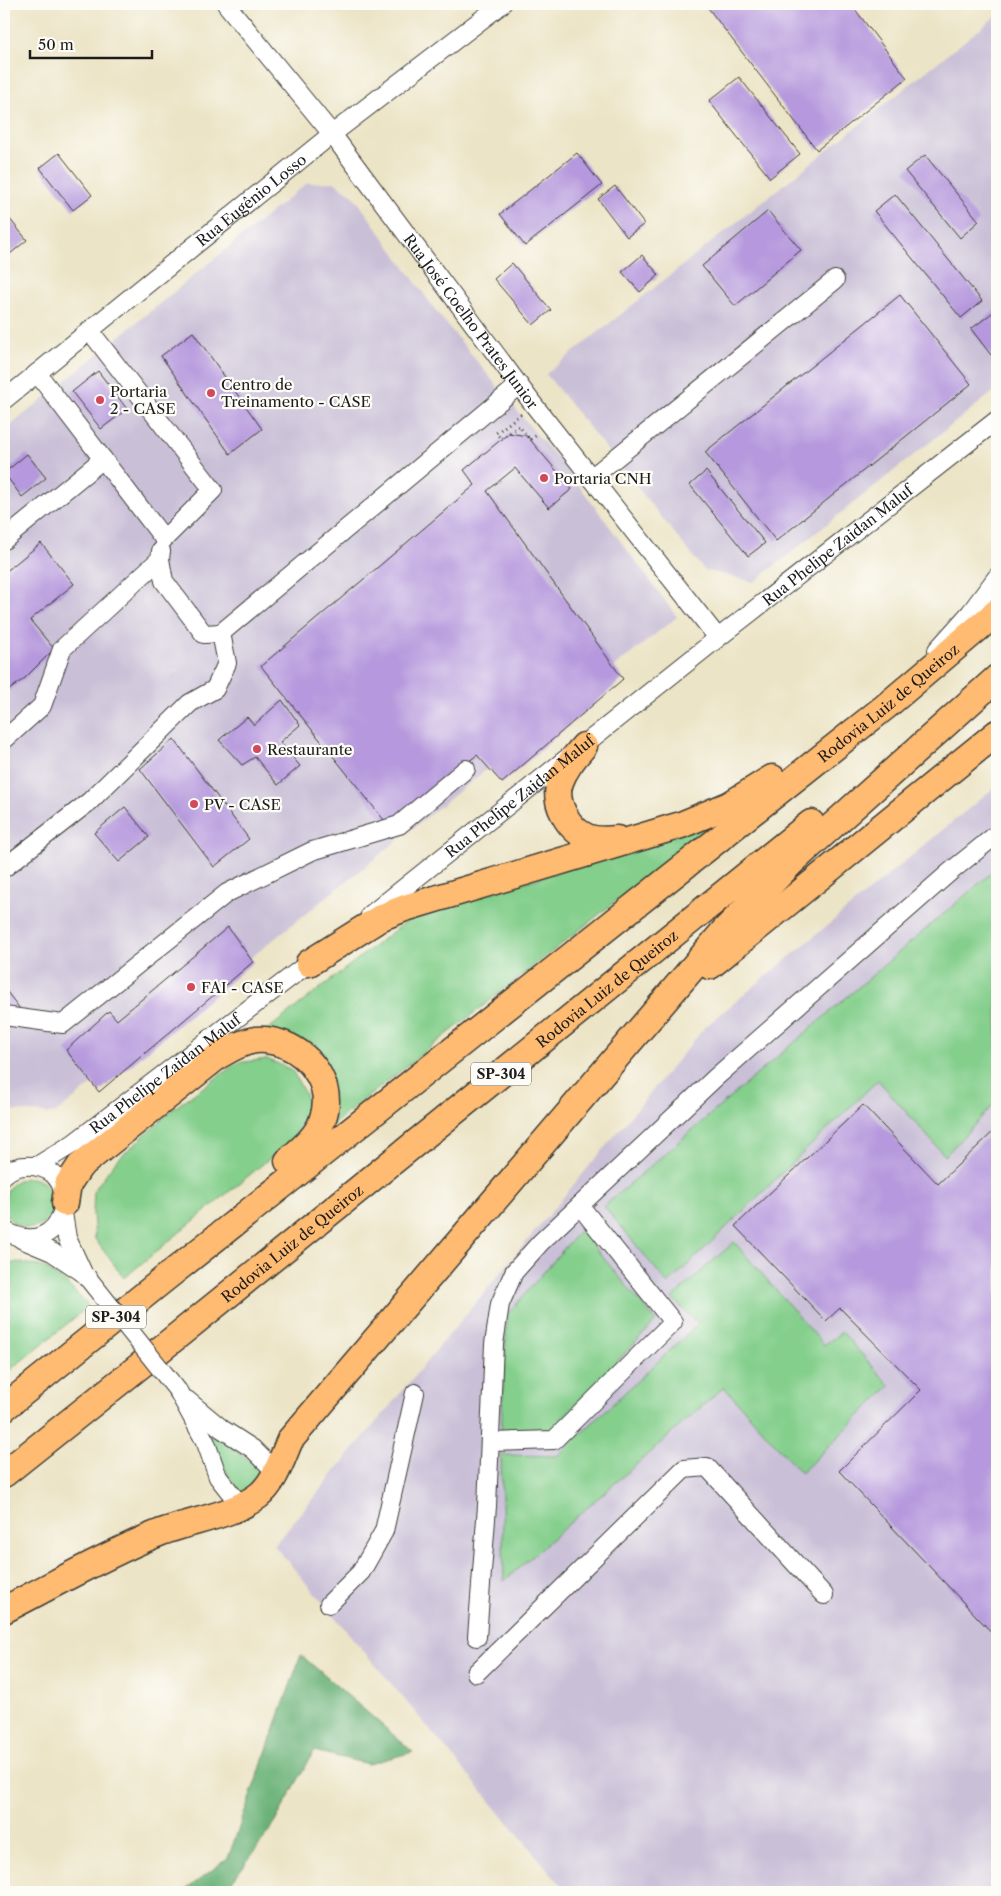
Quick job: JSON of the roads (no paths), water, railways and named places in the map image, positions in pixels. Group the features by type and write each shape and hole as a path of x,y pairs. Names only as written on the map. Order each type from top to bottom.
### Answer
{"highway":[{"name":"Rodovia Luiz de Queiroz","path":"4,1408 162,1280 885,706 997,612"},
{"name":"Rodovia Luiz de Queiroz","path":"4,1474 166,1346 997,672"},
{"path":"4,1610 155,1534 240,1505 260,1494 276,1472 290,1440 724,931 792,862 997,678"},
{"path":"310,963 382,917 405,908 681,825 729,805 885,706"},
{"path":"661,1006 997,732"},
{"path":"584,746 573,758 559,784 562,810 568,821 576,831 587,837 599,840 638,838"},
{"path":"64,1208 68,1184 80,1166 218,1056 236,1045 257,1040 273,1041 304,1055 314,1067 324,1086 326,1104 322,1121 313,1138 162,1280"},
{"path":"4,1400 69,1356"}],"street":[{"name":"Rua José Coelho Prates Junior","path":"226,4 332,134 533,404 718,638"},
{"name":"Rua Eugênio Losso","path":"4,400 332,134 502,4"},
{"path":"591,478 835,280"},
{"path":"90,331 213,490 164,539 160,559 164,581 204,634 222,634 519,385"},
{"path":"37,373 164,539"},
{"name":"Rua Phelipe Zaidan Maluf","path":"37,1166 74,1143 310,963 718,638 997,420"},
{"path":"4,540 103,459"},
{"path":"4,740 42,706 62,648 160,559"},
{"path":"885,706 970,613 997,577"},
{"path":"4,868 90,801 190,703 215,689 227,663 222,634"},
{"path":"4,1016 63,1024 227,893 312,851 399,825 466,769"},
{"path":"477,1637 487,1506 494,1344 500,1304 514,1272 541,1242 722,1072 942,878 997,834"},
{"path":"5,1171 27,1165 37,1166 54,1176 64,1193 67,1238 84,1275 180,1393 222,1429 253,1449 276,1472"},
{"path":"490,1442 554,1440 673,1322 580,1206"},
{"path":"11,1234 30,1239 41,1237 51,1231 58,1223 64,1208"},
{"path":"11,1234 52,1252 84,1275"},
{"path":"180,1393 206,1442 218,1477 240,1505"},
{"path":"328,1604 360,1572 384,1531 415,1393"},
{"path":"476,1673 684,1468 707,1467 824,1595"}],"place":[{"name":"Centro de Treinamento - CASE","path":"211,393"},
{"name":"Portaria 2 - CASE","path":"100,400"},
{"name":"Portaria CNH","path":"544,478"},
{"name":"Restaurante","path":"257,749"},
{"name":"PV - CASE","path":"194,804"},
{"name":"FAI - CASE","path":"191,987"}]}
